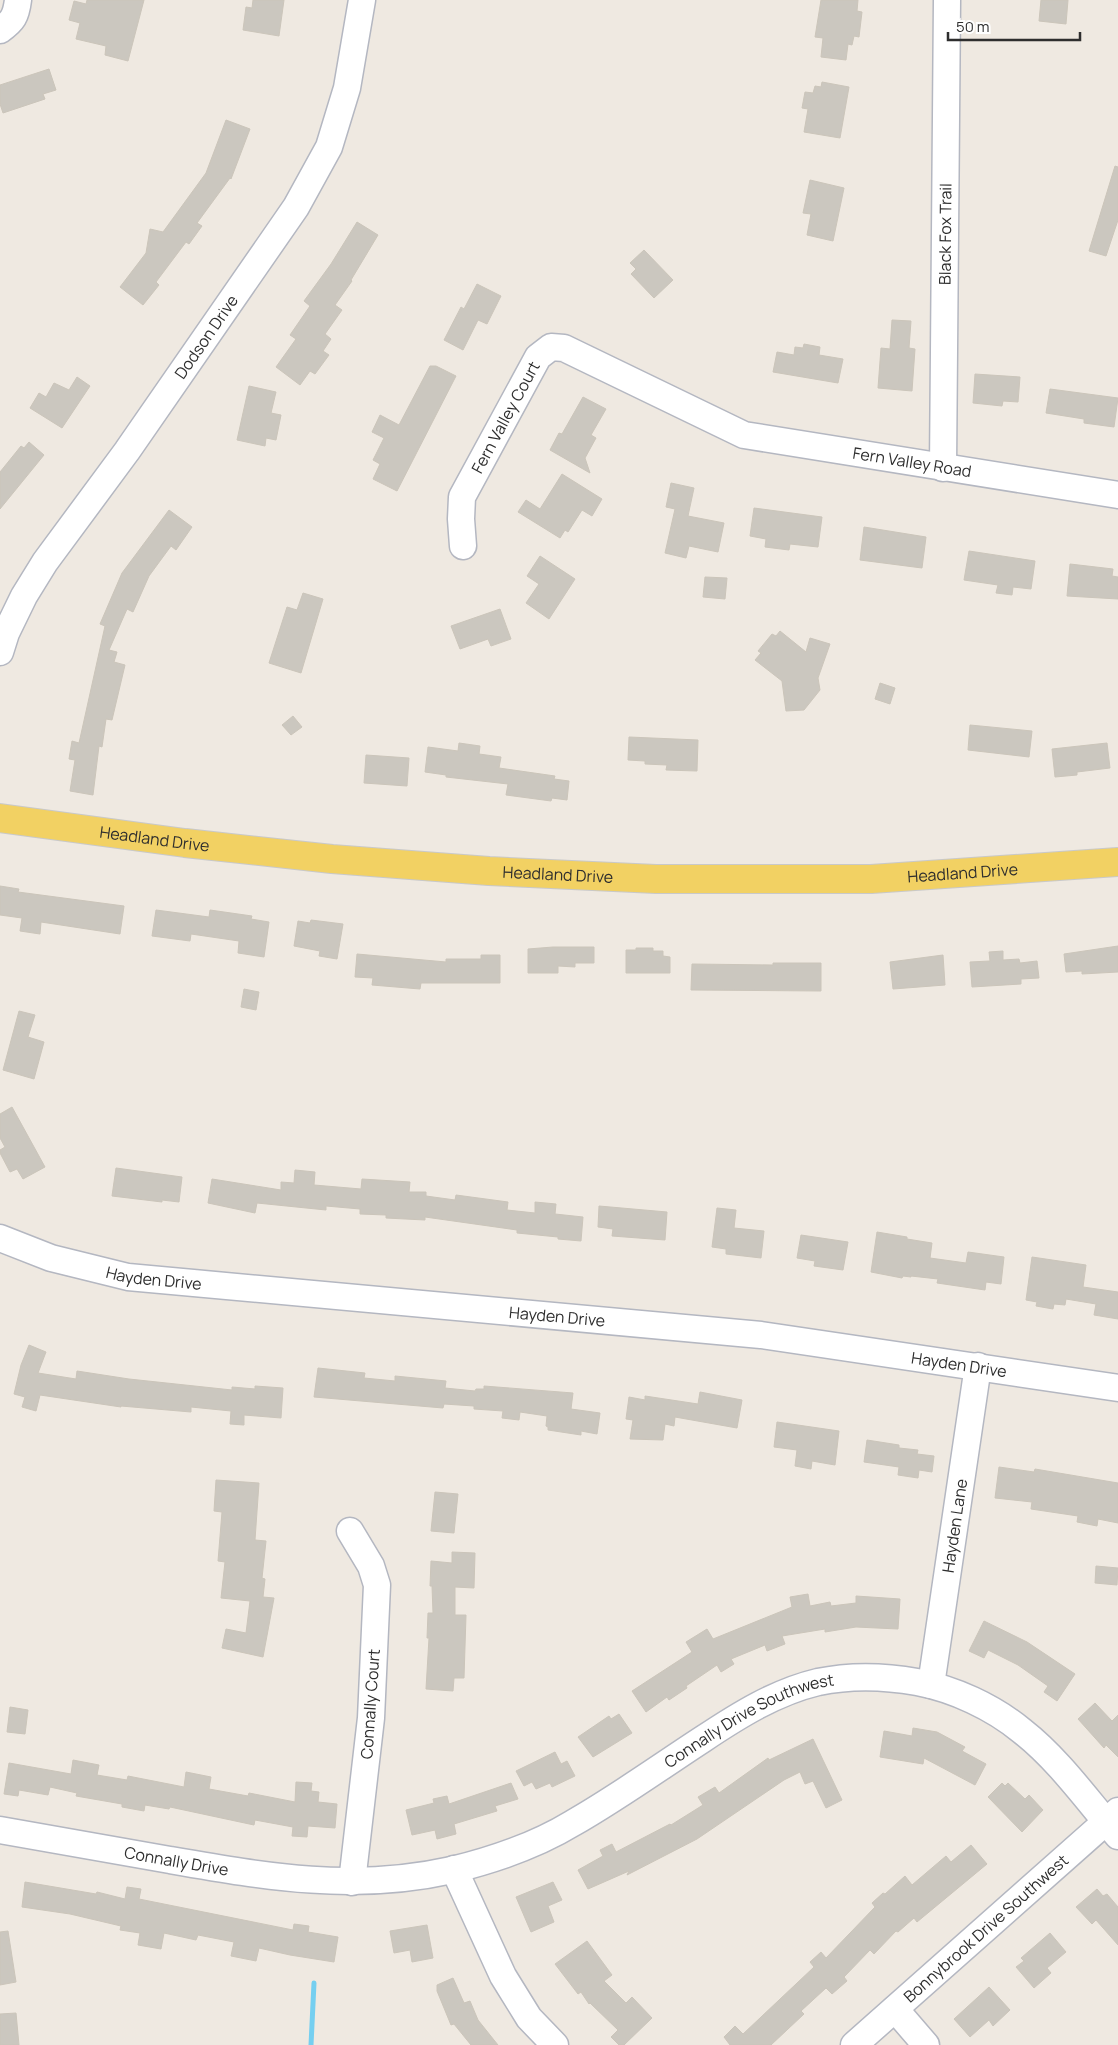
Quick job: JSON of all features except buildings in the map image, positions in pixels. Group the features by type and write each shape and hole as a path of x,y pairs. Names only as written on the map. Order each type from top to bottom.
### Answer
{"main road":[{"name":"Headland Drive","path":"0,818 185,843 332,859 489,871 647,878 871,879 1118,862"}],"street":[{"path":"0,30 11,22 17,9 18,0"},
{"name":"Dodson Drive","path":"0,652 6,633 24,596 45,562 127,451 296,207 329,147 346,88 362,0"},
{"name":"Black Fox Trail","path":"942,468 947,0"},
{"name":"Fern Valley Court","path":"463,546 460,519 462,496 538,357 552,347 564,348 710,418"},
{"name":"Fern Valley Road","path":"710,418 744,435 1118,495"},
{"name":"Hayden Drive","path":"0,1238 51,1258 128,1277 761,1335 1118,1388"},
{"name":"Hayden Lane","path":"931,1685 978,1366"},
{"name":"Connally Court","path":"350,1531 372,1566 377,1585 371,1718 352,1882"},
{"name":"Connally Drive Southwest","path":"352,1882 404,1878 454,1869 514,1851 571,1825 742,1714 783,1693 819,1682 856,1677 894,1678 931,1685 978,1702 1021,1730 1049,1755 1114,1823"},
{"name":"Bonnybrook Drive Southwest","path":"854,2045 1114,1823"},
{"name":"Connally Drive","path":"0,1830 264,1876 352,1882"},
{"path":"454,1869 503,1976 529,2018 554,2045"},
{"path":"895,2009 926,2045"}],"waterway":[{"path":"311,2045 314,1983"}]}
